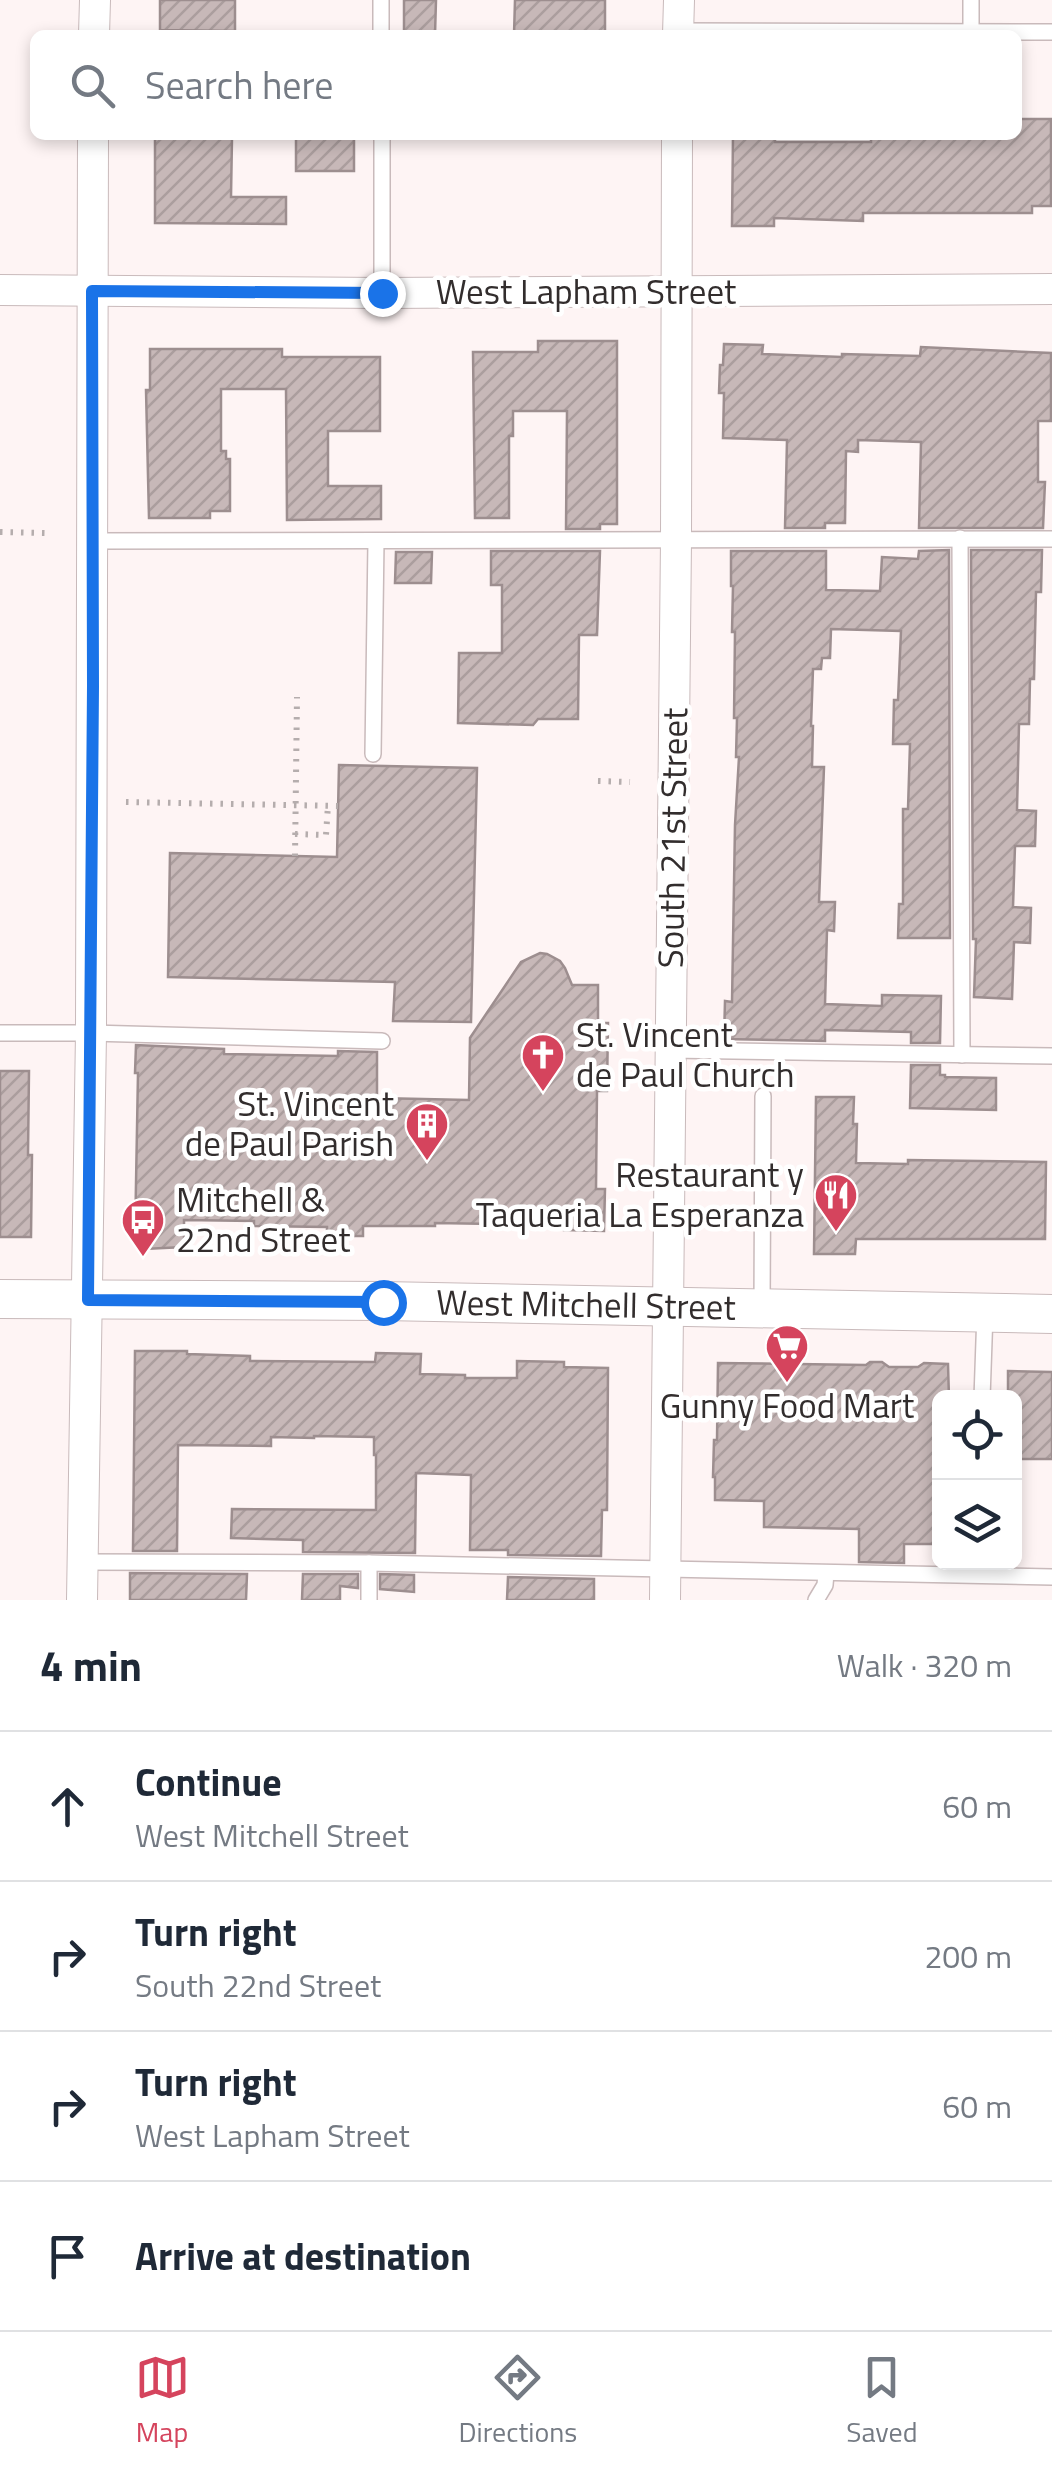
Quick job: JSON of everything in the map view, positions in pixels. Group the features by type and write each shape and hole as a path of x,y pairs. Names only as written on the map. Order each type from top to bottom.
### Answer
{"street":[{"path":"94,0 94,30"},
{"path":"678,0 678,30"},
{"path":"82,1600 88,1300 93,140"},
{"name":"South 21st Street","path":"665,1585 678,140"},
{"name":"West Lapham Street","path":"0,290 1052,290"},
{"name":"West Mitchell Street","path":"0,1298 1052,1314"}],"lane":[{"path":"382,0 382,30"},
{"path":"971,0 971,30"},
{"path":"1022,32 1052,32"},
{"path":"382,140 382,293"},
{"path":"960,538 962,1056"},
{"path":"93,541 1052,540"},
{"path":"373,754 376,541"},
{"path":"0,1032 382,1040"},
{"path":"671,1050 1052,1056"},
{"path":"762,1307 763,1096"},
{"path":"982,1390 985,1312"},
{"path":"82,1562 369,1563 665,1585 826,1572 932,1570"},
{"path":"368,1600 369,1563"},
{"path":"988,1570 1052,1576"},
{"path":"816,1600 826,1585 826,1572"}],"path":[{"path":"0,532 45,533"},
{"path":"295,856 297,697"},
{"path":"598,782 630,782"},
{"path":"126,802 338,806"},
{"path":"295,834 326,835 328,805"}],"building":[{"path":"160,0 235,0 235,30 160,30"},
{"path":"404,0 436,0 435,30 404,30"},
{"path":"515,0 605,0 605,30 514,30"},
{"path":"1022,119 1051,119 1051,206 1032,206 1032,213 863,213 863,221 774,218 774,226 732,226 733,140 1022,140"},
{"path":"155,140 232,140 231,197 286,197 286,224 155,223"},
{"path":"296,140 354,140 354,171 296,171"},
{"path":"538,341 617,341 617,524 600,524 600,529 566,529 567,411 513,411 513,436 509,436 509,518 475,518 473,352 538,352"},
{"path":"724,344 763,345 762,354 842,357 920,356 921,347 1051,353 1051,421 1038,421 1038,482 1045,482 1043,528 919,528 921,442 858,440 858,452 846,451 845,523 825,523 825,528 785,528 787,440 723,438 724,393 719,393"},
{"path":"150,349 282,349 282,357 380,357 380,431 328,431 328,486 381,486 381,519 287,520 286,389 221,389 221,451 226,451 226,459 230,459 230,511 210,511 210,518 149,518 146,390 150,390"},
{"path":"949,550 950,938 898,938 910,744 893,744 901,631 831,629 830,658 822,658 821,669 813,669 811,726 812,767 824,767 819,902 835,902 834,931 827,930 825,1004 882,1006 882,995 941,996 940,1043 911,1043 911,1032 825,1030 825,1041 724,1039 725,1001 732,1002 739,757 734,718 731,551 826,551 826,590 880,591 882,557 918,559 919,551"},
{"path":"971,550 1042,550 1029,724 1019,724 1017,810 1036,811 1035,846 1015,846 1013,907 1031,908 1030,943 1014,942 1012,999 974,997"},
{"path":"491,551 600,551 597,635 579,635 578,719 538,719 533,725 458,723 459,653 502,653 502,585 491,585"},
{"path":"396,552 432,552 431,583 395,583"},
{"path":"339,765 477,768 471,1022 393,1021 395,982 168,977 170,853 337,857"},
{"path":"540,953 560,961 572,985 598,985 598,1023 608,1023 607,1091 597,1091 596,1189 605,1189 604,1231 564,1230 564,1225 435,1223 363,1226 363,1236 327,1236 327,1227 184,1220 184,1247 144,1249 135,1239 136,1045 224,1049 224,1054 338,1056 338,1051 377,1052 377,1098 469,1100 470,1038 521,962"},
{"path":"911,1065 940,1065 940,1075 945,1077 996,1078 996,1110 910,1108"},
{"path":"0,1071 29,1071 31,1237 0,1237"},
{"path":"816,1097 854,1097 856,1163 1046,1162 1045,1239 856,1239 855,1254 814,1254"},
{"path":"135,1351 250,1356 250,1361 375,1362 376,1353 421,1354 420,1374 465,1378 517,1378 517,1361 608,1368 607,1510 602,1510 601,1556 508,1555 508,1550 470,1550 471,1475 416,1473 415,1553 303,1552 303,1540 231,1538 232,1509 376,1510 374,1437 314,1436 271,1437 271,1446 178,1445 177,1551 133,1551"},
{"path":"718,1363 948,1364 949,1390 932,1390 932,1544 904,1544 904,1563 859,1562 859,1529 764,1527 764,1501 715,1500"},
{"path":"1008,1371 1052,1372 1052,1459 1022,1459 1022,1390 1008,1390"},
{"path":"130,1573 247,1574 246,1600 130,1600"},
{"path":"303,1574 358,1574 358,1588 340,1586 340,1600 302,1600"},
{"path":"380,1574 414,1575 414,1592 380,1589"},
{"path":"508,1577 594,1579 594,1600 507,1600"}],"place":[{"name":"St. Vincent de Paul Church","path":"543,1093"},
{"name":"St. Vincent de Paul Parish","path":"427,1162"},
{"name":"Restaurant y Taqueria La Esperanza","path":"836,1233"},
{"name":"Mitchell & 22nd Street","path":"143,1258"},
{"name":"Gunny Food Mart","path":"787,1384"}],"route":[{"path":"382,293 92,291 88,1300 383,1302"}]}
